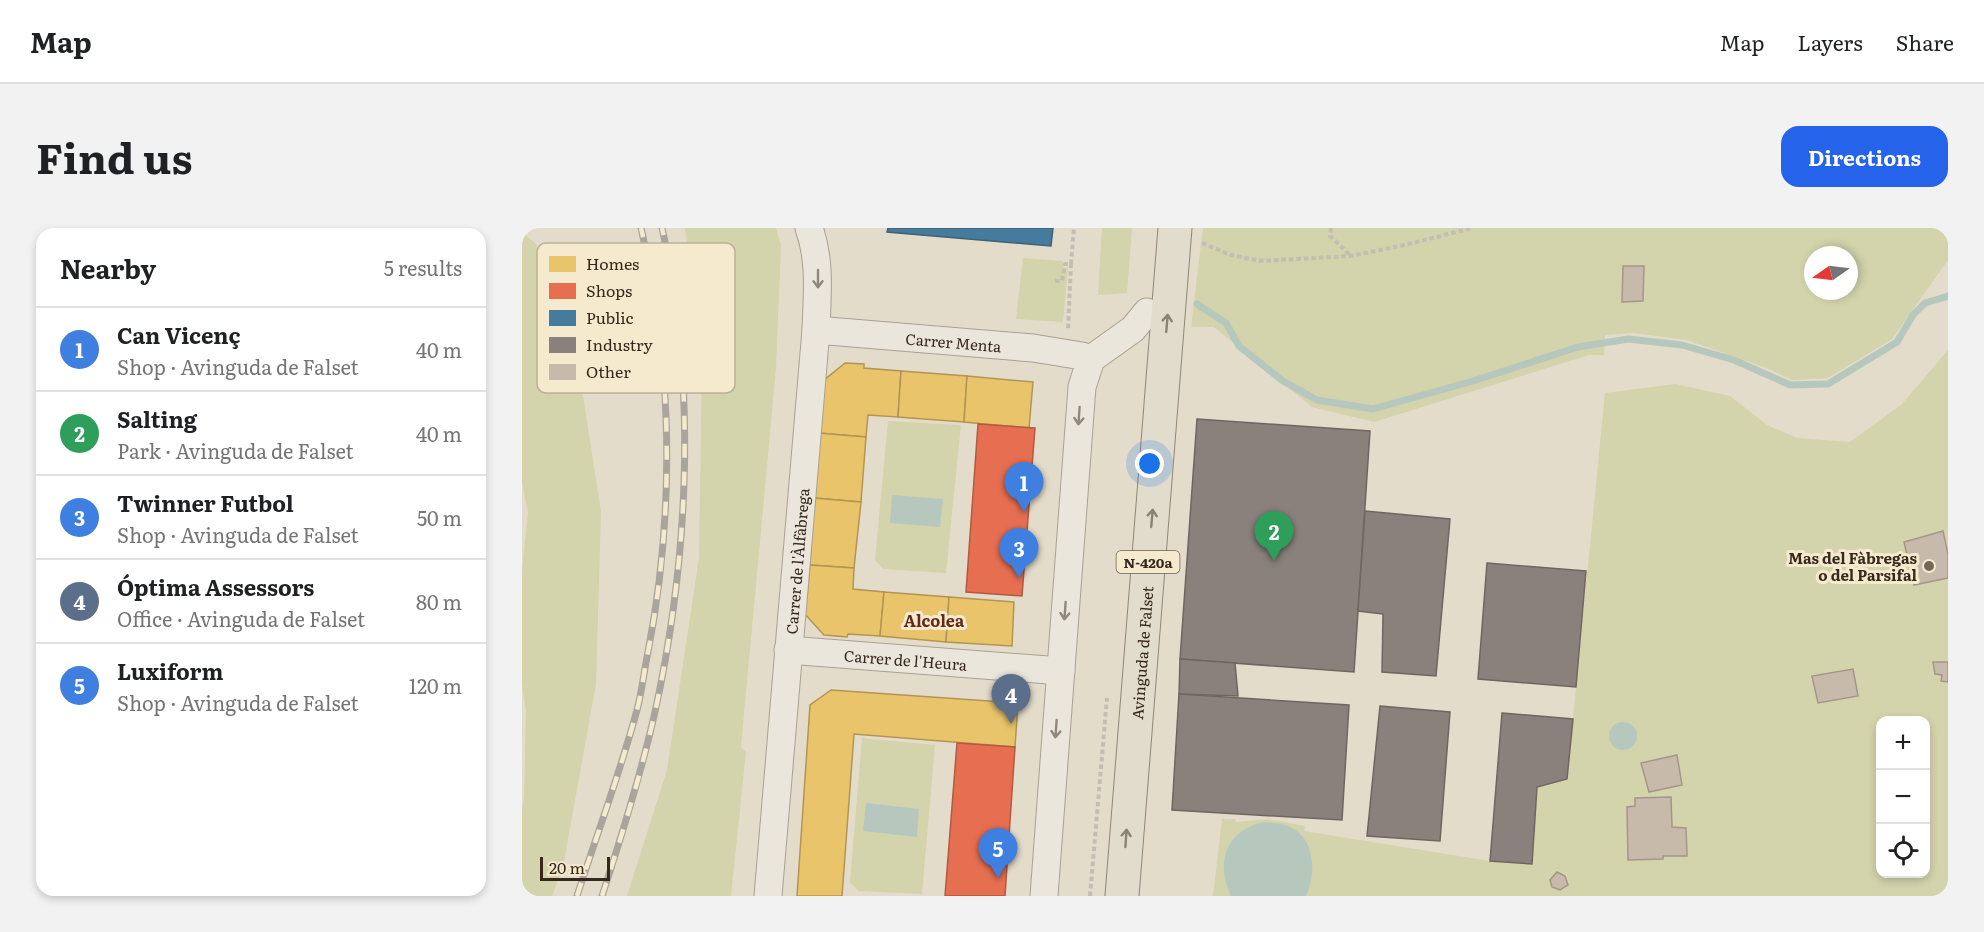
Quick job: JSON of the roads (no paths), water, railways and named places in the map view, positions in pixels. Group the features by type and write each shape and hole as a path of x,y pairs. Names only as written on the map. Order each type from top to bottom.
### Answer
{"main road":[{"name":"Avinguda de Falset","path":"1100,896 1153,228"},
{"name":"Avinguda de Falset","path":"1122,896 1188,235"}],"street":[{"name":"Carrer de l'Àlfàbrega","path":"768,896 816,330 818,273 815,245 809,228"},
{"path":"1044,896 1082,387 1091,359 1133,329 1147,312"},
{"name":"Carrer Menta","path":"816,330 1033,348 1091,359"},
{"name":"Carrer de l'Heura","path":"788,650 1060,671"}],"waterway":[{"path":"1197,304 1226,323 1239,346 1283,381 1317,400 1373,409 1473,381 1578,347 1628,339 1682,345 1734,360 1790,385 1828,384 1897,342 1913,315 1925,303 1948,296"}],"railway":[{"path":"641,228 644,243"},
{"path":"662,228 665,243"},
{"path":"577,896 616,780 642,688 657,599 663,546 667,440 664,393"},
{"path":"602,896 644,758 666,653 681,532 684,470 683,393"}],"place":[{"name":"Can Vicenç","path":"1024,512"},
{"name":"Salting","path":"1274,561"},
{"name":"Mas del Fàbregas o del Parsifal","path":"1929,566"},
{"name":"Twinner Futbol","path":"1019,578"},
{"name":"Óptima Assessors","path":"1011,724"},
{"name":"Luxiform","path":"998,878"}],"district":[{"name":"Alcolea","path":"934,620"}]}
